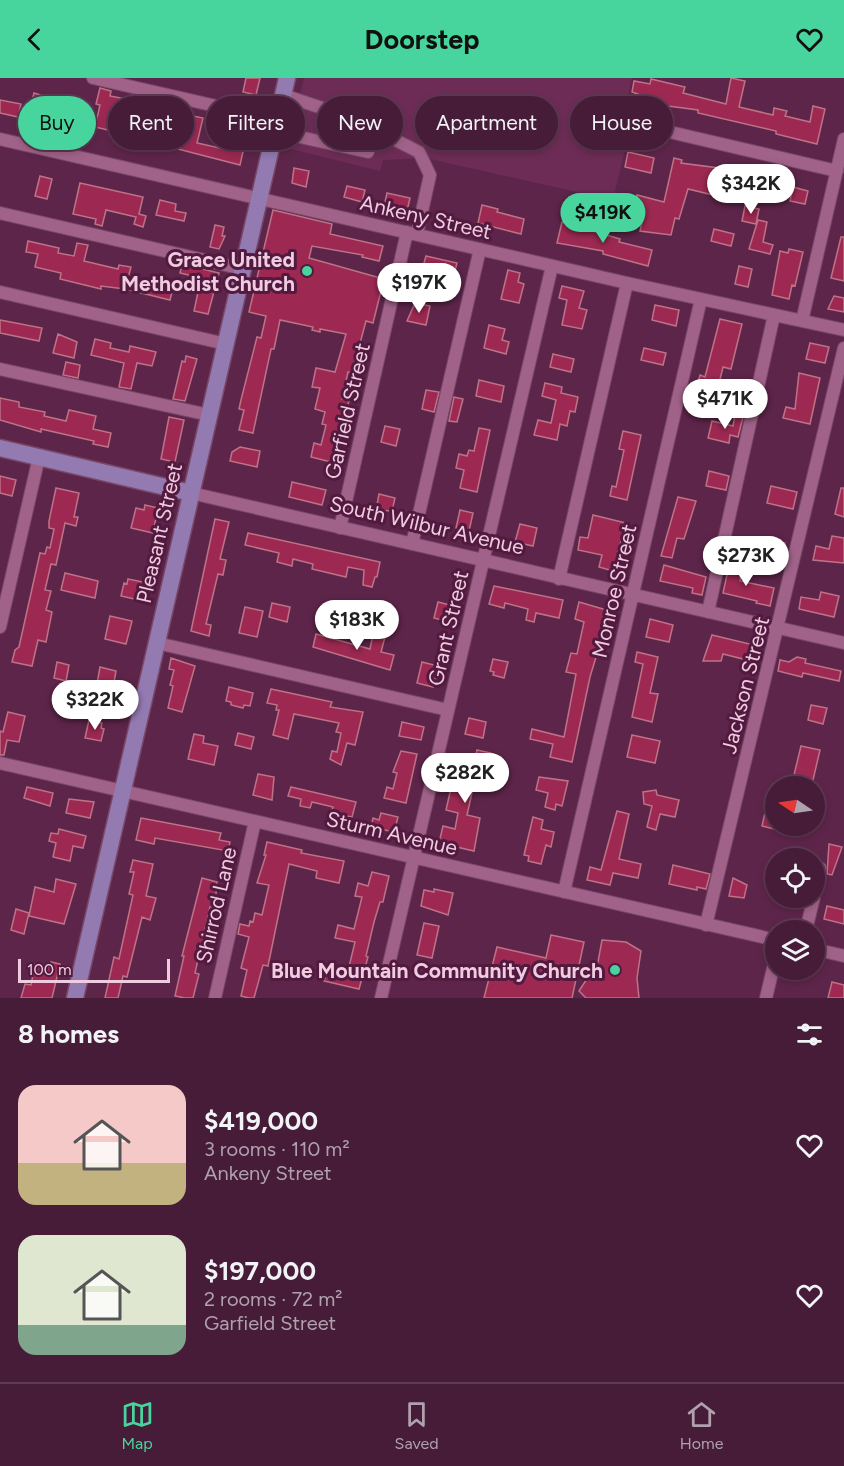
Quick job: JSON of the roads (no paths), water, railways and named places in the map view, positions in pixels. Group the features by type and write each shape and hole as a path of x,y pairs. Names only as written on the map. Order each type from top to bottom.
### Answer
{"main road":[{"name":"Pleasant Street","path":"283,95 287,78"},
{"name":"Pleasant Street","path":"75,998 271,150"},
{"name":"South Wilbur Avenue","path":"0,448 191,493"}],"street":[{"path":"93,78 206,104"},
{"name":"Garfield Street","path":"283,95 317,107"},
{"path":"673,133 837,171"},
{"name":"Ankeny Street","path":"0,139 701,300 844,330"},
{"path":"802,321 844,139"},
{"name":"Garfield Street","path":"340,528 412,233 430,175 425,158 403,142"},
{"path":"0,213 243,268"},
{"path":"412,544 480,249"},
{"name":"Grant Street","path":"381,998 552,266"},
{"path":"559,579 627,283"},
{"path":"0,292 226,344"},
{"name":"Monroe Street","path":"564,892 701,300"},
{"path":"708,612 774,315"},
{"name":"Jackson Street","path":"706,925 779,628 844,348"},
{"path":"0,369 209,415"},
{"path":"0,627 39,457"},
{"name":"South Wilbur Avenue","path":"191,493 844,643"},
{"path":"157,643 448,710"},
{"name":"Sturm Avenue","path":"0,763 765,938"},
{"name":"Shirrod Lane","path":"215,998 255,821"},
{"path":"825,952 844,956"},
{"path":"765,998 770,980"}],"place":[{"name":"Grace United Methodist Church","path":"307,271"},
{"name":"Blue Mountain Community Church","path":"615,970"}]}
